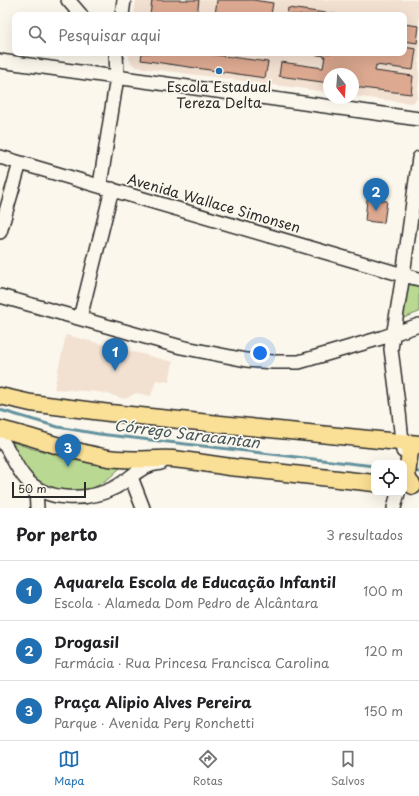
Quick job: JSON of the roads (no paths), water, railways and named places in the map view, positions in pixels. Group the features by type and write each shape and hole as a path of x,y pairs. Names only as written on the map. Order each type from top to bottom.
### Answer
{"main road":[{"path":"0,396 31,403 103,412 410,463"},
{"path":"0,429 104,458 132,460 154,458 176,460 371,483"}],"street":[{"path":"68,0 78,12"},
{"path":"122,12 124,0"},
{"path":"80,318 106,187 117,77 115,56"},
{"path":"0,60 419,119"},
{"name":"Avenida Wallace Simonsen","path":"0,157 403,275 419,278"},
{"path":"410,463 391,349 419,158"},
{"path":"0,232 20,163"},
{"path":"0,296 181,347 246,360 273,362 299,362 419,325"},
{"path":"0,438 19,471 26,480 36,489 70,503 116,487 148,465 219,466"},
{"path":"131,477 143,508"},
{"path":"36,489 37,508"},
{"path":"394,508 397,496"}],"waterway":[{"name":"Córrego Saracantan","path":"0,410 58,427 99,434 371,466"},
{"name":"Córrego Saracantan","path":"412,471 419,472"}],"place":[{"name":"Escola Estadual Tereza Delta","path":"219,71"},
{"name":"Drogasil","path":"376,211"},
{"name":"Aquarela Escola de Educação Infantil","path":"115,371"},
{"name":"Praça Alipio Alves Pereira","path":"68,467"}]}
